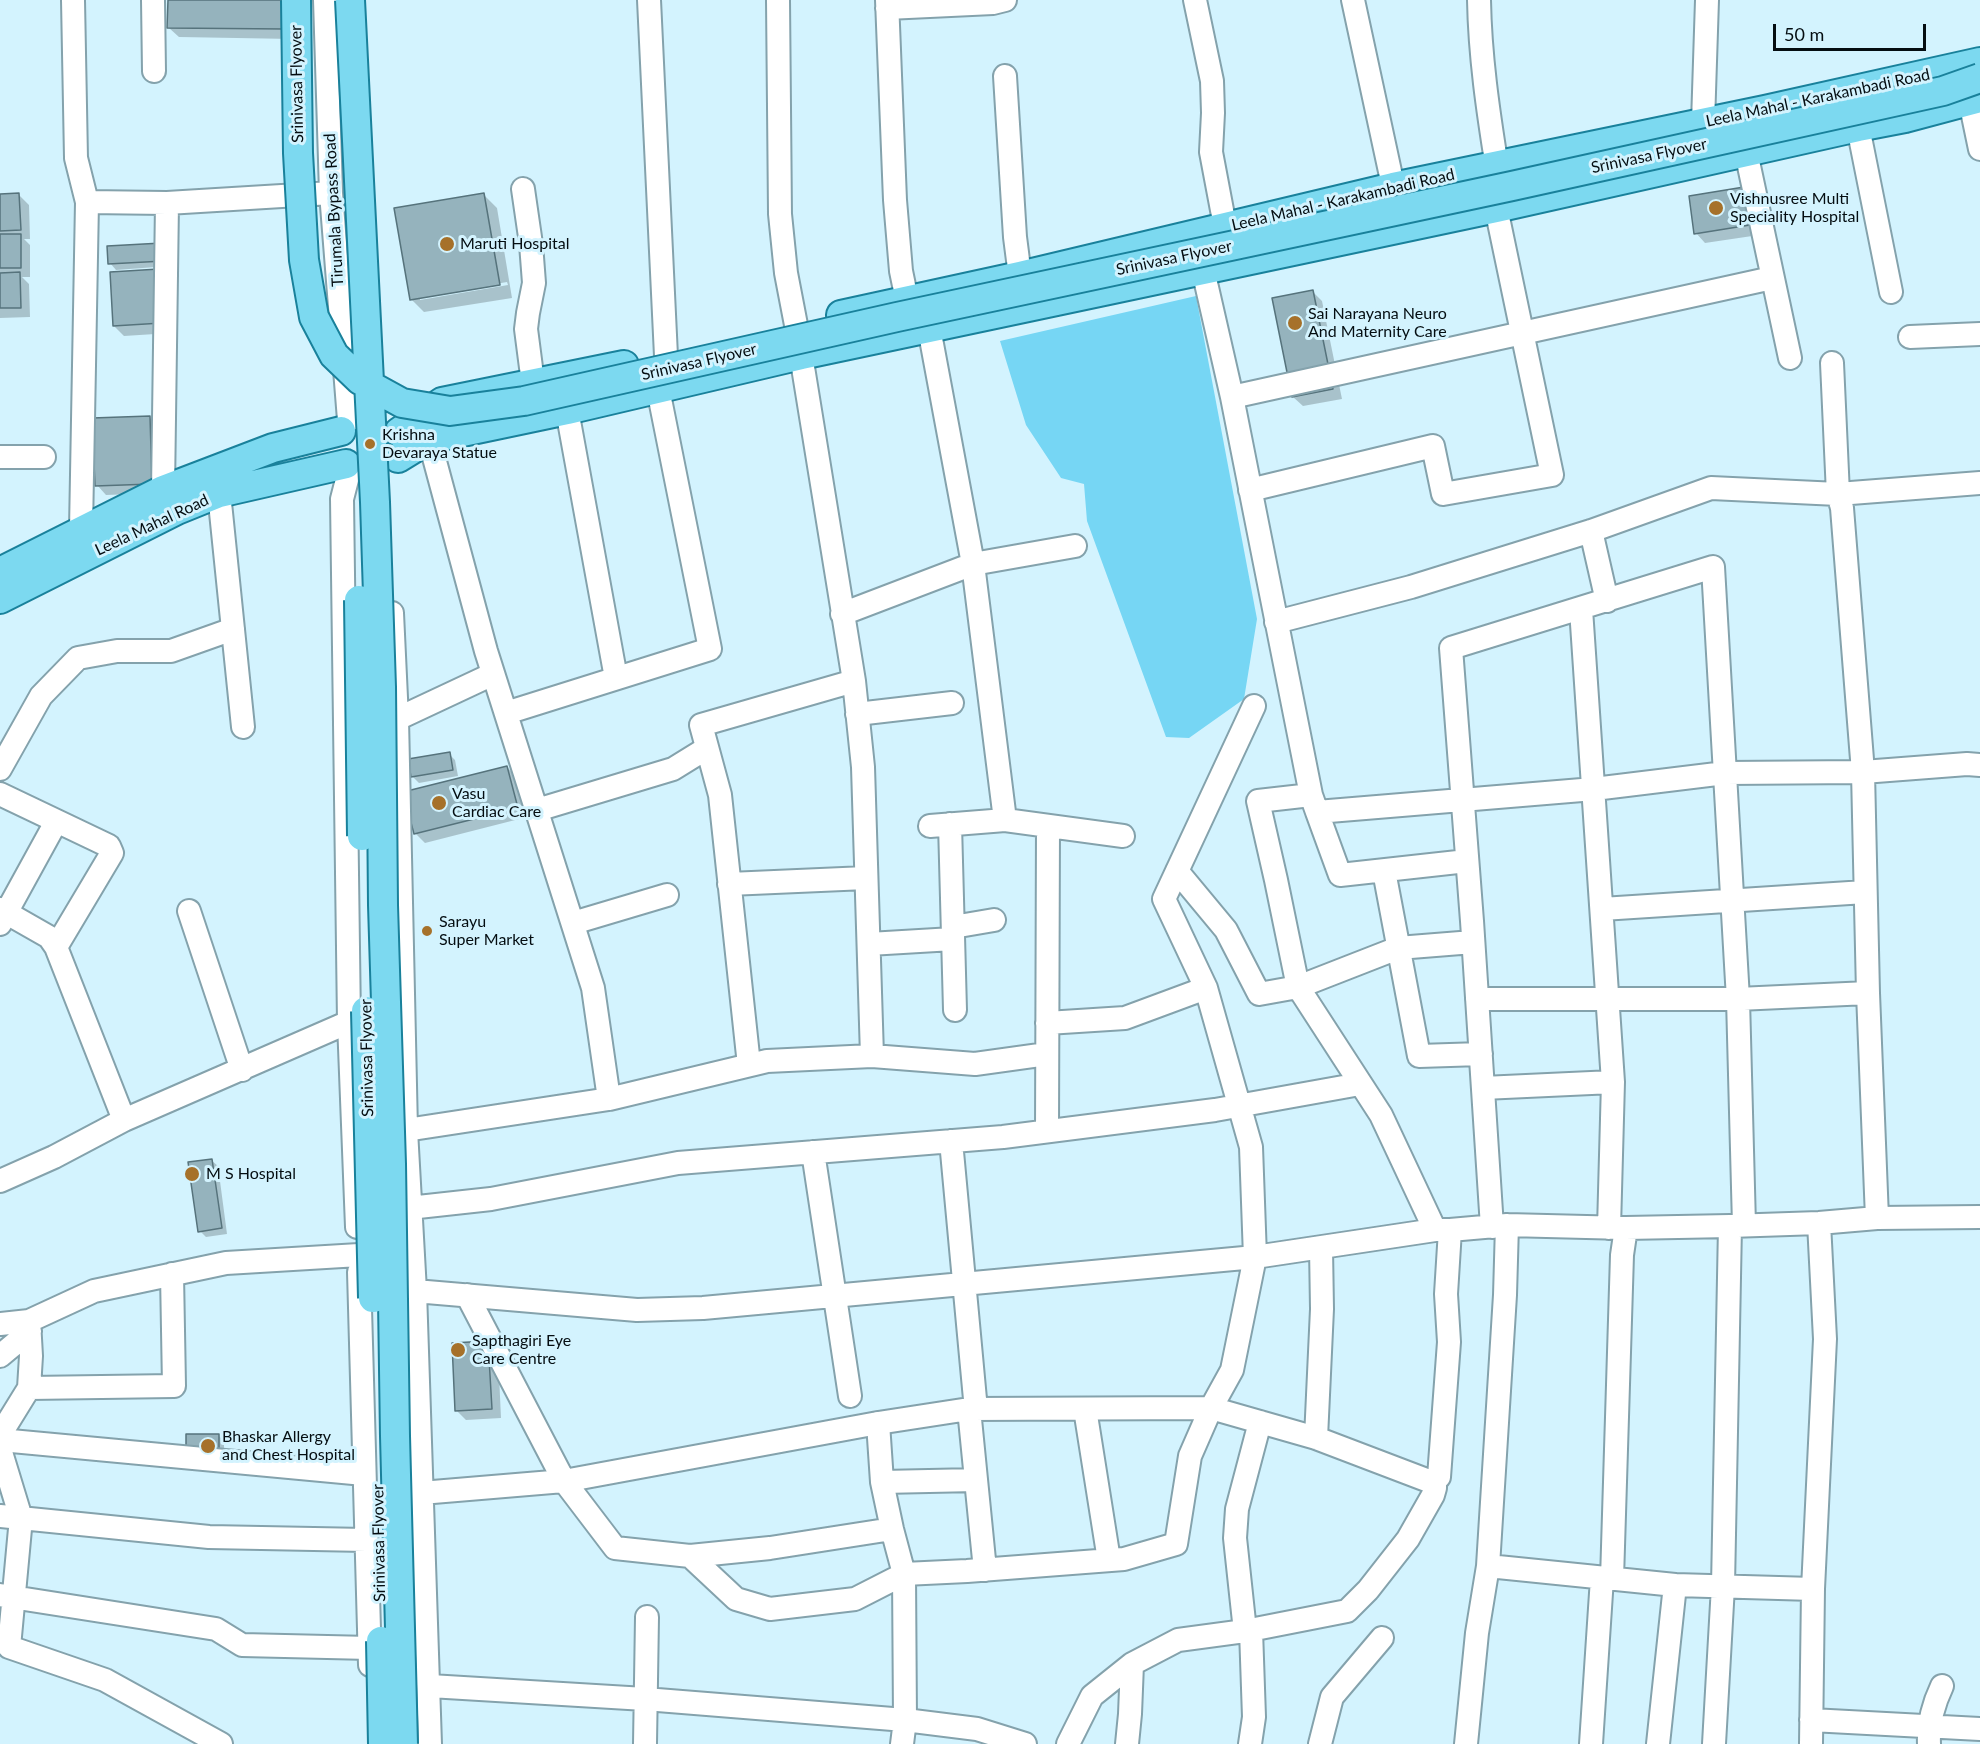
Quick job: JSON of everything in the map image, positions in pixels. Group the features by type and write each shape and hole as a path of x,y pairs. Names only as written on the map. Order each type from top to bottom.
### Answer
{"main road":[{"name":"Srinivasa Flyover","path":"296,0 298,153 303,248 315,317 334,355 360,380 402,403 450,411 524,401 897,317 1512,186 1943,91 1977,93"},
{"name":"Srinivasa Flyover","path":"332,0 340,203 358,502 363,845 383,1744"},
{"name":"Srinivasa Flyover","path":"350,0 375,502 381,675 382,905 391,1176 403,1744"},
{"name":"Leela Mahal - Karakambadi Road","path":"392,444 442,402 666,356 1020,276 1393,187 1497,167 1980,62"},
{"path":"392,444 370,412 355,416 345,426 337,443 339,452 348,466 367,474 392,444 429,440 801,355 1496,208 1905,118 1977,93"},
{"name":"Leela Mahal Road","path":"0,572 81,529 163,490 273,448 345,426"},
{"name":"Leela Mahal Road","path":"0,598 177,510 219,494 348,466"}],"street":[{"path":"73,0 76,158 87,202 81,529"},
{"path":"153,0 154,71"},
{"name":"Tirumala Bypass Road","path":"325,0 331,193 345,426"},
{"path":"360,0 366,147 392,444 406,1130 415,1291 430,1686 430,1744"},
{"path":"649,0 666,356"},
{"path":"778,0 780,214 786,273 796,326"},
{"path":"907,300 901,271 895,200 887,4 993,3 1005,0"},
{"path":"1196,0 1212,81 1211,152 1225,226"},
{"path":"1353,0 1402,228"},
{"path":"1479,0 1479,33 1497,167"},
{"path":"1703,123 1707,0"},
{"path":"1005,76 1015,237 1020,276"},
{"path":"1977,93 1980,149"},
{"path":"1858,127 1892,292"},
{"path":"1746,152 1790,358"},
{"path":"523,189 534,283 526,329 532,383"},
{"path":"87,202 167,203 331,193"},
{"path":"163,490 167,203"},
{"path":"1250,490 1433,446 1443,494 1552,475 1496,208"},
{"path":"1203,270 1232,397 1314,803 1340,875 1467,861"},
{"path":"1232,397 1772,278"},
{"path":"929,328 973,564 1005,820"},
{"path":"1910,337 1980,334"},
{"path":"801,355 854,681 863,767 872,1056"},
{"path":"1832,363 1838,494 1842,508 1863,772 1868,993 1877,1218"},
{"path":"506,713 710,649 658,388"},
{"path":"567,410 616,678"},
{"path":"429,440 493,674 593,988 609,1099"},
{"path":"0,457 44,458"},
{"path":"348,466 342,499 349,1022 359,1255 372,1744"},
{"path":"1276,622 1411,587 1591,531 1711,488 1838,494 1980,483"},
{"path":"219,494 243,727"},
{"path":"1591,531 1607,601"},
{"path":"842,614 973,564 1075,546"},
{"path":"1466,1744 1477,1633 1488,1566 1505,1295 1500,1226 1483,1088 1451,648 1713,567 1738,999 1737,1226 1723,1586 1714,1744"},
{"path":"1581,609 1613,1082 1618,1228 1622,1255 1607,1578 1591,1744"},
{"path":"0,770 41,696 78,658 117,651 171,651 233,629"},
{"path":"398,719 493,674"},
{"path":"749,1065 720,795 701,725 854,681"},
{"path":"857,714 952,702"},
{"path":"690,1556 736,1599 770,1609 855,1599 904,1574 1124,1559 1176,1544 1190,1456 1211,1408 1232,1370 1255,1257 1251,1147 1206,988 1164,899 1254,706"},
{"path":"537,810 673,769 707,748"},
{"path":"421,1493 564,1481 878,1423 972,1410 1211,1408 1316,1438 1429,1481 1435,1480 1439,1477 1449,1342 1443,1230 1381,1115 1298,987 1258,801 1314,803 1461,799 1594,789 1725,773 1863,772 1980,765"},
{"path":"0,794 109,846 112,853 56,947"},
{"path":"955,1010 953,933 940,825 1005,820 1123,836"},
{"path":"56,822 2,915 49,937 56,947 124,1120"},
{"path":"1047,1131 1048,826"},
{"path":"1384,870 1419,1056 1481,1054"},
{"path":"1177,871 1226,930 1259,994 1298,987 1398,948 1473,942"},
{"path":"729,884 866,878"},
{"path":"1602,909 1865,892"},
{"path":"573,923 667,895"},
{"path":"189,911 242,1070"},
{"path":"869,944 953,933 994,920"},
{"path":"1047,1023 1125,1018 1206,988"},
{"path":"1477,999 1738,999 1868,993"},
{"path":"0,1181 54,1157 124,1120 349,1022"},
{"path":"406,1130 609,1099 767,1060 872,1056 975,1064 1047,1054"},
{"path":"1483,1088 1613,1082"},
{"path":"409,1208 491,1199 678,1163 1047,1131 1239,1106 1360,1084"},
{"path":"951,1141 964,1283 976,1480 985,1570"},
{"path":"813,1152 850,1396"},
{"path":"415,1291 637,1310 703,1308 1255,1257 1443,1230 1500,1226 1618,1228 1737,1226 1877,1218 1980,1217"},
{"path":"1811,1744 1813,1589 1825,1339 1819,1223"},
{"path":"1316,1438 1322,1309 1321,1248"},
{"path":"0,1356 30,1326 94,1291 226,1263 359,1255"},
{"path":"29,1388 174,1386 172,1274"},
{"path":"468,1295 564,1481 615,1548 690,1556 770,1548 892,1529"},
{"path":"0,1324 30,1326"},
{"path":"0,1435 29,1388 30,1326"},
{"path":"1085,1409 1109,1560"},
{"path":"1250,1744 1254,1717 1248,1630 1234,1538 1237,1509 1260,1422"},
{"path":"878,1423 882,1482 904,1574 905,1720 903,1744"},
{"path":"0,1440 364,1474"},
{"path":"0,1449 10,1517 7,1596 9,1647 105,1680 213,1742"},
{"path":"882,1482 976,1480"},
{"path":"1068,1744 1092,1696 1132,1664 1178,1640 1248,1630 1347,1611 1368,1590 1407,1539 1433,1495 1435,1480"},
{"path":"10,1517 209,1537 366,1540"},
{"path":"1488,1566 1675,1585 1813,1589"},
{"path":"1658,1744 1675,1585"},
{"path":"7,1596 216,1629 242,1645 370,1648"},
{"path":"645,1744 647,1617"},
{"path":"1320,1744 1332,1697 1382,1638"},
{"path":"1127,1744 1132,1664"},
{"path":"430,1686 645,1699 905,1720 977,1729 1025,1744"},
{"path":"1929,1735 1935,1700 1942,1686"},
{"path":"1811,1720 1929,1735 1980,1729"}],"shaded area":[{"path":"1196,296 1257,619 1244,699 1189,738 1166,737 1087,521 1084,484 1061,478 1026,425 1000,341"}],"building":[{"path":"168,0 285,0 284,29 167,28"},
{"path":"1744,187 1750,225 1694,234 1689,196"},
{"path":"19,193 21,230 0,231 0,194"},
{"path":"484,193 500,285 410,300 394,208"},
{"path":"0,234 21,234 21,268 0,268"},
{"path":"162,243 164,261 108,264 107,246"},
{"path":"159,269 162,323 113,326 110,272"},
{"path":"20,272 21,308 0,308 0,273"},
{"path":"1313,290 1333,389 1292,397 1272,298"},
{"path":"150,416 152,484 95,486 92,418"},
{"path":"450,752 453,770 411,777 408,759"},
{"path":"507,766 518,808 414,834 403,792"},
{"path":"212,1159 222,1228 198,1232 188,1162"},
{"path":"488,1341 492,1409 455,1411 452,1343"},
{"path":"186,1434 219,1434 219,1457 186,1457"}],"place":[{"name":"Vishnusree Multi Speciality Hospital","path":"1716,208"},
{"name":"Maruti Hospital","path":"447,244"},
{"name":"Sai Narayana Neuro And Maternity Care","path":"1295,323"},
{"name":"Krishna Devaraya Statue","path":"370,444"},
{"name":"Vasu Cardiac Care","path":"439,803"},
{"name":"Sarayu Super Market","path":"427,931"},
{"name":"M S Hospital","path":"192,1174"},
{"name":"Sapthagiri Eye Care Centre","path":"458,1350"},
{"name":"Bhaskar Allergy and Chest Hospital","path":"208,1446"}]}
